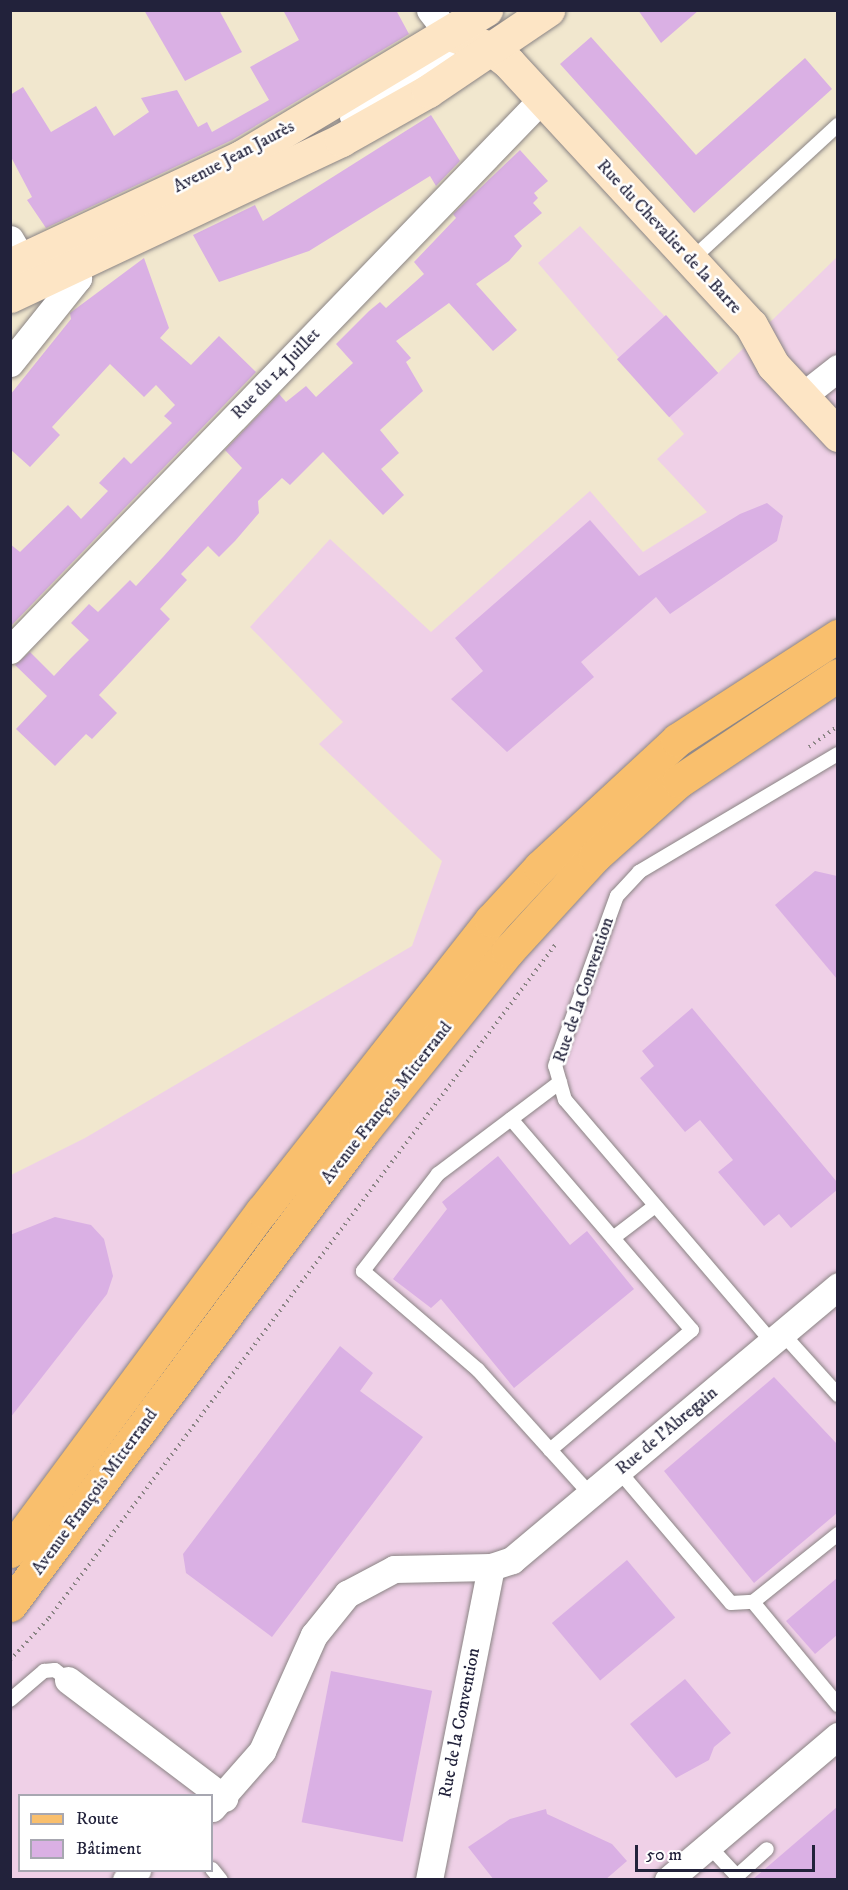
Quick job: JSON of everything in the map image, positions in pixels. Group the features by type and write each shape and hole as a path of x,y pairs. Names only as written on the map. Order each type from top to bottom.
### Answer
{"main road":[{"name":"Avenue Jean Jaurès","path":"10,296 341,140 493,26 548,10"},
{"name":"Avenue Jean Jaurès","path":"13,261 241,157 440,22"},
{"path":"440,22 493,26"},
{"name":"Rue du Chevalier de la Barre","path":"493,26 542,99 751,325 773,365 837,435"},
{"name":"Avenue François Mitterrand","path":"10,1551 262,1211 507,902 677,740 837,636"},
{"name":"Avenue François Mitterrand","path":"10,1605 364,1130 508,951 595,856 679,781 837,675"}],"street":[{"name":"Rue du 14 Juillet","path":"10,650 542,99"},
{"path":"10,363 78,279 76,266"},
{"path":"801,397 837,368"},
{"name":"Rue de l'Abregain","path":"491,1567 512,1560 837,1286"},
{"path":"218,1803 262,1750 314,1635 347,1594 394,1569 491,1567"},
{"name":"Rue de la Convention","path":"429,1880 491,1567"},
{"path":"68,1680 207,1794"},
{"path":"668,1880 837,1736"}],"lane":[{"path":"13,261 275,161 446,60 493,26 526,10"},
{"path":"691,260 837,125"},
{"name":"Rue de la Convention","path":"837,753 639,872 617,896 555,1066 565,1100 655,1206 777,1338 837,1395"},
{"path":"560,1082 438,1174 363,1271 478,1370 591,1495"},
{"path":"511,1119 692,1330 550,1450"},
{"path":"614,1238 655,1206"},
{"path":"619,1471 731,1603 753,1602 837,1534"},
{"path":"753,1602 837,1705"},
{"path":"10,1701 44,1671 55,1670 68,1680"},
{"path":"708,1845 737,1876 767,1849"}],"path":[{"path":"803,752 837,726"},
{"path":"10,1660 49,1618 561,938"}],"shaded area":[{"path":"580,226 718,373 837,257 837,1879 11,1880 11,1175 85,1138 412,946 442,861 319,744 343,722 250,627 330,539 431,632 590,491 643,552 707,512 657,459 684,434 538,263"}],"building":[{"path":"144,10 219,10 242,52 185,81"},
{"path":"283,10 396,10 409,34 232,140 46,228 27,200 32,197 10,155 10,95 23,87 51,132 96,106 114,136 149,112 141,98 177,90 198,127 207,122 212,132 269,100 250,67 299,40"},
{"path":"638,10 699,10 661,43"},
{"path":"591,37 696,155 805,58 832,89 694,213 560,64"},
{"path":"431,115 460,161 436,186 430,176 309,251 219,282 193,235 255,205 263,221"},
{"path":"520,150 548,181 534,193 538,198 533,203 542,213 514,236 522,246 509,261 476,284 517,330 493,351 449,303 396,341 411,358 406,362 423,391 380,430 399,453 381,469 404,495 383,515 323,452 290,485 282,478 258,501 259,513 219,557 208,546 181,574 187,580 160,609 170,619 99,695 117,713 92,739 86,734 55,766 16,729 47,696 15,665 30,652 54,676 89,640 71,623 89,604 98,612 130,580 136,586 163,557 242,468 225,450 279,394 286,402 306,386 316,397 353,363 336,344 380,302 386,308 424,274 414,262 456,218 453,214"},
{"path":"144,258 169,328 160,338 191,365 219,336 256,372 10,627 10,544 20,552 68,505 81,519 108,491 99,483 124,457 131,464 172,423 164,416 175,405 156,385 144,397 110,364 52,427 60,435 30,467 10,449 10,395 71,319 70,313"},
{"path":"666,315 718,373 669,417 617,359"},
{"path":"767,503 783,516 777,541 670,614 656,597 581,662 594,677 507,752 451,699 483,671 455,638 590,520 639,576 740,514"},
{"path":"815,871 837,876 837,979 775,905"},
{"path":"692,1008 837,1182 837,1190 791,1228 779,1214 764,1226 718,1172 733,1160 700,1120 685,1132 640,1078 654,1066 642,1051"},
{"path":"498,1156 570,1245 587,1231 634,1289 514,1388 441,1299 431,1308 393,1279 447,1209 442,1202"},
{"path":"55,1217 91,1225 104,1239 113,1276 107,1294 10,1418 10,1235"},
{"path":"340,1346 373,1373 360,1391 423,1437 272,1637 186,1573 183,1554"},
{"path":"774,1377 837,1444 837,1513 754,1583 664,1471"},
{"path":"627,1560 675,1617 600,1680 552,1623"},
{"path":"837,1578 837,1635 815,1654 786,1621"},
{"path":"331,1671 432,1691 403,1842 302,1822"},
{"path":"685,1679 731,1733 714,1747 709,1760 676,1778 630,1724"},
{"path":"837,1807 837,1880 752,1880"},
{"path":"546,1809 547,1814 612,1844 627,1861 605,1880 494,1880 468,1847 510,1819"}]}
